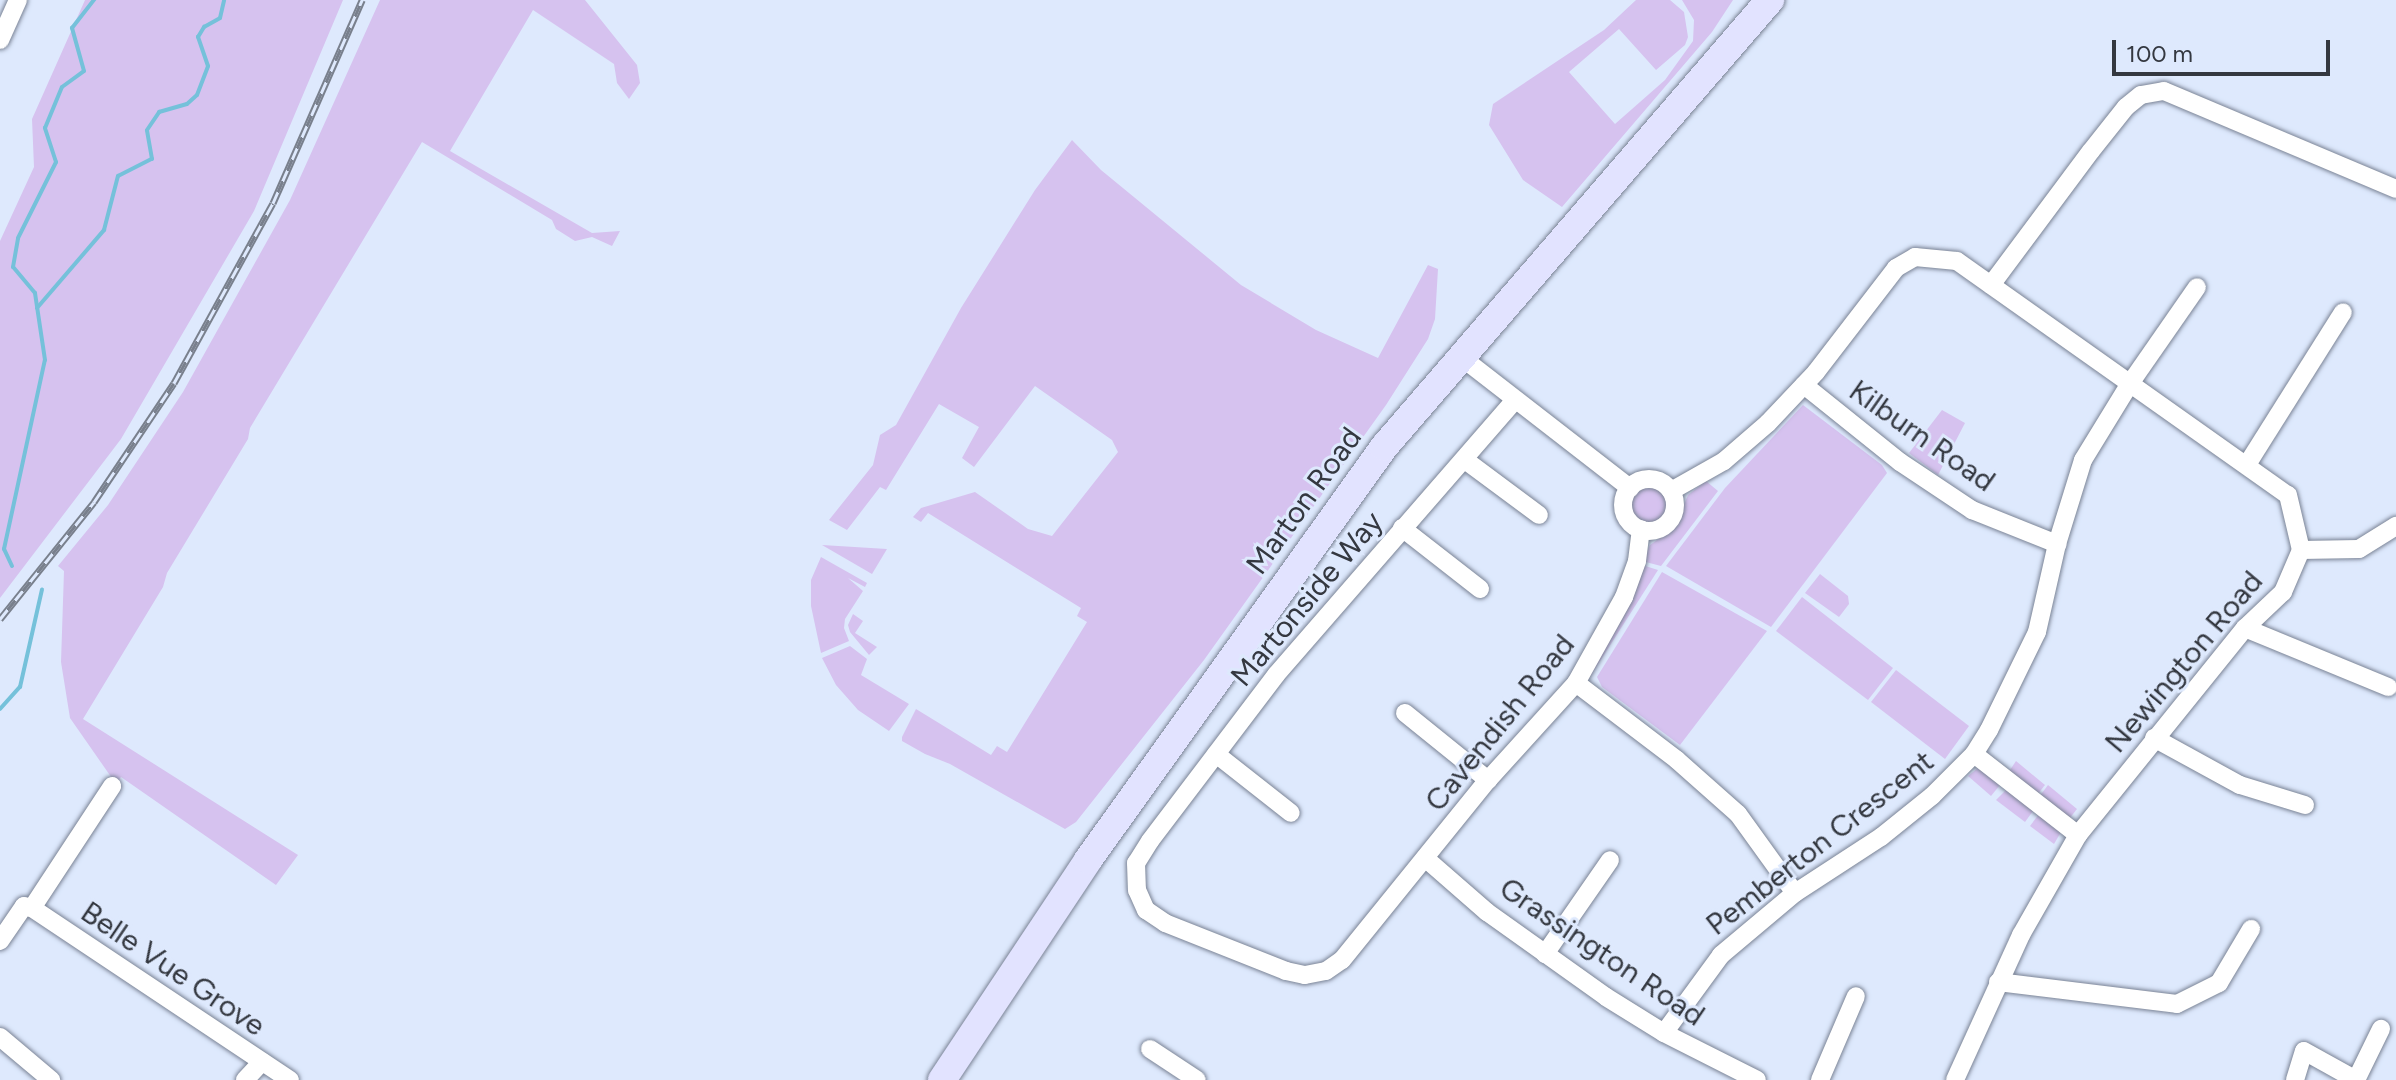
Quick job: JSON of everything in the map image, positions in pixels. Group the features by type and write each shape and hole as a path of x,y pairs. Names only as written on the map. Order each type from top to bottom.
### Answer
{"main road":[{"name":"Marton Road","path":"942,1080 1088,860 1384,447 1770,0"}],"street":[{"path":"0,40 18,0"},
{"path":"1991,285 2091,151 2126,107 2141,95 2164,91 2396,189"},
{"path":"1671,491 1724,461 1804,385 1896,268 1915,257 1957,261 2129,385 2248,463 2288,495 2301,550 2359,549 2396,526"},
{"name":"Pemberton Crescent","path":"1664,1033 1721,955 1795,893 1881,837 1932,796 1974,754 1995,720 2037,632 2057,544 2083,460 2129,385 2197,287"},
{"path":"2248,463 2343,312"},
{"path":"1461,357 1630,488"},
{"name":"Kilburn Road","path":"1804,385 1900,462 1972,510 2057,544"},
{"name":"Martonside Way","path":"1150,841 1276,675 1515,400"},
{"path":"1465,460 1539,515"},
{"path":"1651,479 1671,491 1675,506 1669,521 1656,530 1641,529 1624,511 1630,488 1651,479"},
{"path":"1402,528 1480,589"},
{"name":"Cavendish Road","path":"1150,841 1136,863 1137,890 1146,910 1165,923 1286,971 1305,975 1326,971 1342,960 1488,780 1576,683 1624,597 1637,561 1641,529"},
{"name":"Newington Road","path":"1955,1080 1998,982 2078,835 2245,628 2283,592 2301,550"},
{"path":"2245,628 2388,687"},
{"path":"1576,683 1677,760 1738,814 1795,893"},
{"path":"1405,713 1488,780"},
{"path":"2154,738 2240,785 2306,804"},
{"path":"1216,754 1291,813"},
{"path":"1974,754 2078,835"},
{"path":"0,941 28,907 112,786"},
{"name":"Grassington Road","path":"1425,858 1487,912 1545,954 1664,1033 1757,1080"},
{"path":"1545,954 1610,860"},
{"name":"Belle Vue Grove","path":"28,907 290,1080"},
{"path":"1998,982 2177,1004 2219,983 2251,929"},
{"path":"1820,1080 1856,996"},
{"path":"2295,1080 2304,1051 2356,1080 2381,1029"},
{"path":"0,1037 51,1080"},
{"path":"1150,1049 1197,1080"},
{"path":"245,1080 262,1062"}],"shaded area":[{"path":"85,0 343,0 254,211 121,439 0,598 0,241 34,167 32,119"},
{"path":"380,0 585,0 637,65 640,83 629,99 617,83 614,64 533,10 450,151 592,233 620,231 612,246 592,237 575,241 556,229 552,220 422,142 250,428 248,439 83,719 298,855 276,885 121,777 116,784 70,718 61,662 64,571 58,566 108,505 183,392 290,200"},
{"path":"1636,0 1670,0 1684,12 1688,37 1685,45 1656,70 1619,29 1569,72 1615,124 1665,80 1693,41 1694,20 1682,0 1733,0 1712,32 1562,207 1523,180 1489,125 1493,104 1604,30"},
{"path":"1072,140 1101,170 1241,285 1316,330 1378,358 1428,265 1438,269 1435,319 1428,339 1386,405 1204,660 1076,822 1065,829 950,764 925,754 902,741 902,737 916,709 991,755 997,746 1007,752 1087,622 1077,616 1081,608 928,513 921,522 913,517 921,508 975,492 1028,529 1052,536 1118,452 1112,440 1035,386 974,467 962,458 979,427 939,404 886,490 880,487 847,530 829,520 873,465 880,435 896,425 961,308 1035,190"},
{"path":"1803,405 1882,465 1887,473 1771,627 1666,566 1725,488"},
{"path":"1942,410 1965,423 1938,475 1909,453"},
{"path":"1706,481 1718,491 1661,566 1642,561 1650,545 1674,528 1688,495"},
{"path":"1649,485 1663,490 1668,504 1663,518 1649,523 1635,518 1630,504 1635,490"},
{"path":"822,545 887,549 872,574"},
{"path":"821,557 867,583 865,587 848,578 863,591 845,619 844,628 849,641 821,653 811,606 811,580"},
{"path":"1642,565 1658,570 1588,680"},
{"path":"1662,572 1767,631 1680,745 1602,687 1597,677"},
{"path":"1820,574 1848,596 1849,604 1839,617 1805,593"},
{"path":"1802,597 1893,668 1868,700 1776,631"},
{"path":"853,614 863,621 855,633 877,647 869,655 850,632 848,625"},
{"path":"850,646 867,659 861,675 909,704 889,731 858,710 836,685 822,658"},
{"path":"1896,670 1969,726 1945,759 1871,702"},
{"path":"2016,761 2045,785 2037,795 2008,773"},
{"path":"1978,768 2000,785 1991,796 1968,776"},
{"path":"2048,785 2077,809 2069,819 2039,797"},
{"path":"2006,790 2033,811 2025,822 1996,800"},
{"path":"2039,814 2061,832 2054,844 2030,826"}],"waterway":[{"path":"12,566 4,549 45,360 35,293 13,267 18,238 56,162 45,128 62,87 84,71 72,28 94,0"},
{"path":"37,308 104,230 118,176 152,159 147,130 159,112 187,104 197,95 208,66 198,37 204,27 220,18 224,0"},
{"path":"0,709 20,687 42,589"}],"railway":[{"path":"0,619 94,502 174,383 273,203 362,0"}]}
